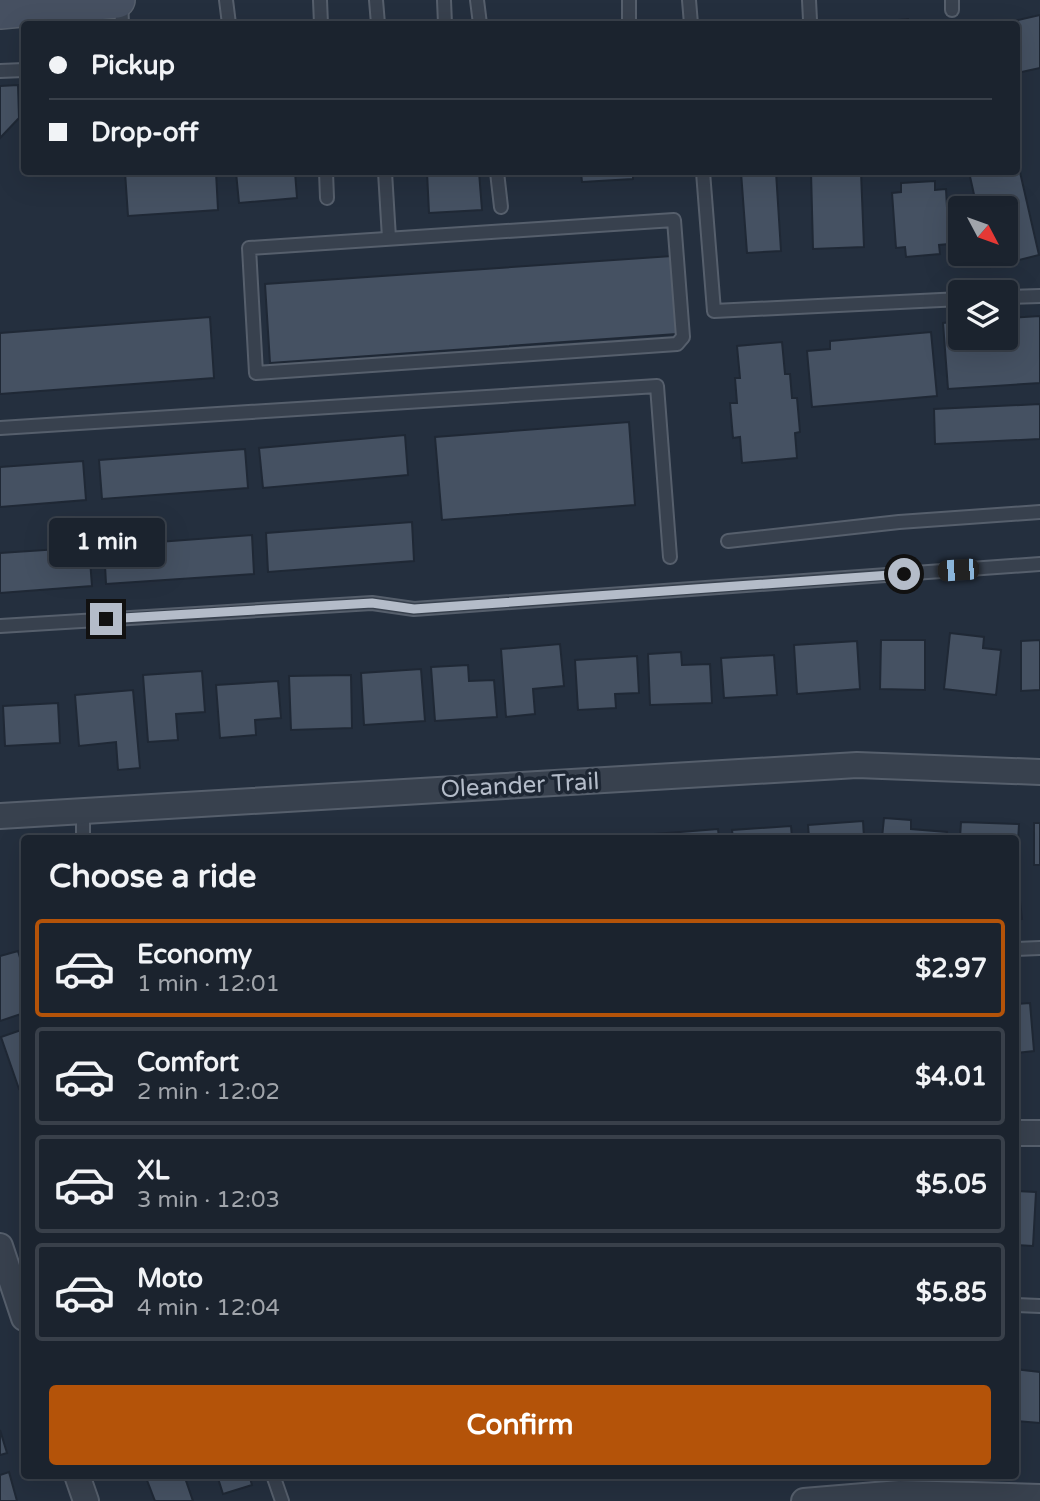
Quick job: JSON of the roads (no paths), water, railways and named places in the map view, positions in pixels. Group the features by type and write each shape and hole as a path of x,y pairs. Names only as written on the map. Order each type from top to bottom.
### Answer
{"main road":[{"path":"0,11 46,15 119,0"}],"street":[{"name":"Oleander Trail","path":"0,816 857,765 1040,772"},
{"path":"1019,1133 1040,1133"},
{"path":"10,1253 21,1304"},
{"path":"78,1479 86,1501"},
{"path":"804,1501 900,1493 1040,1497"}],"lane":[{"path":"119,0 122,21"},
{"path":"226,0 229,21"},
{"path":"320,0 321,21"},
{"path":"376,0 377,21"},
{"path":"444,0 445,21"},
{"path":"477,0 480,21"},
{"path":"629,0 629,21"},
{"path":"689,0 691,21"},
{"path":"809,0 810,20"},
{"path":"0,71 21,70"},
{"path":"326,175 327,198"},
{"path":"385,175 389,238"},
{"path":"497,175 501,207"},
{"path":"703,175 714,311 948,300"},
{"path":"674,220 683,337 677,344 256,373 248,248 389,238 674,220"},
{"path":"1018,297 1040,296"},
{"path":"0,428 657,386 670,557"},
{"path":"728,541 899,522 1040,512"},
{"path":"0,626 372,603 414,609 1040,564"},
{"path":"83,811 83,835"},
{"path":"1019,949 1040,948"},
{"path":"1019,1306 1040,1306"},
{"path":"274,1479 282,1501"}]}
